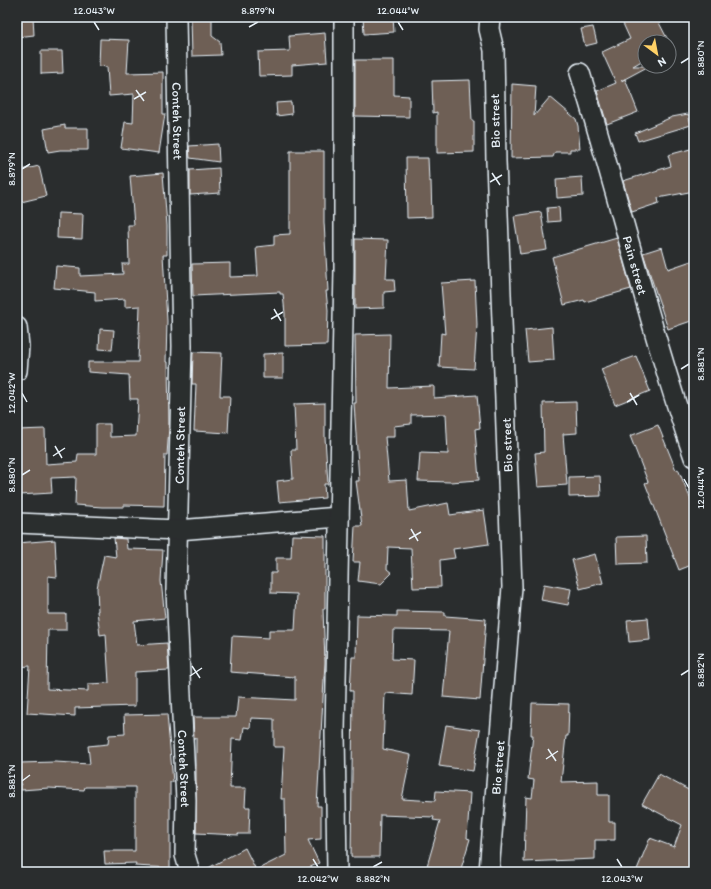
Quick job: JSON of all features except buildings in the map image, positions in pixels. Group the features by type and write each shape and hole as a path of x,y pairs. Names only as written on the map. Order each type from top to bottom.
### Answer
{"street":[{"name":"Conteh Street","path":"176,17 182,346 176,591 186,800 185,855 190,872"},
{"path":"337,872 335,732 344,269 344,17"},
{"name":"Bio street","path":"489,872 512,587 498,222 494,50 488,29 490,17"},
{"name":"Pain street","path":"580,73 599,134 614,194 676,405 694,457"},
{"path":"17,326 19,346 17,371"},
{"path":"17,523 178,530 339,517"}]}
